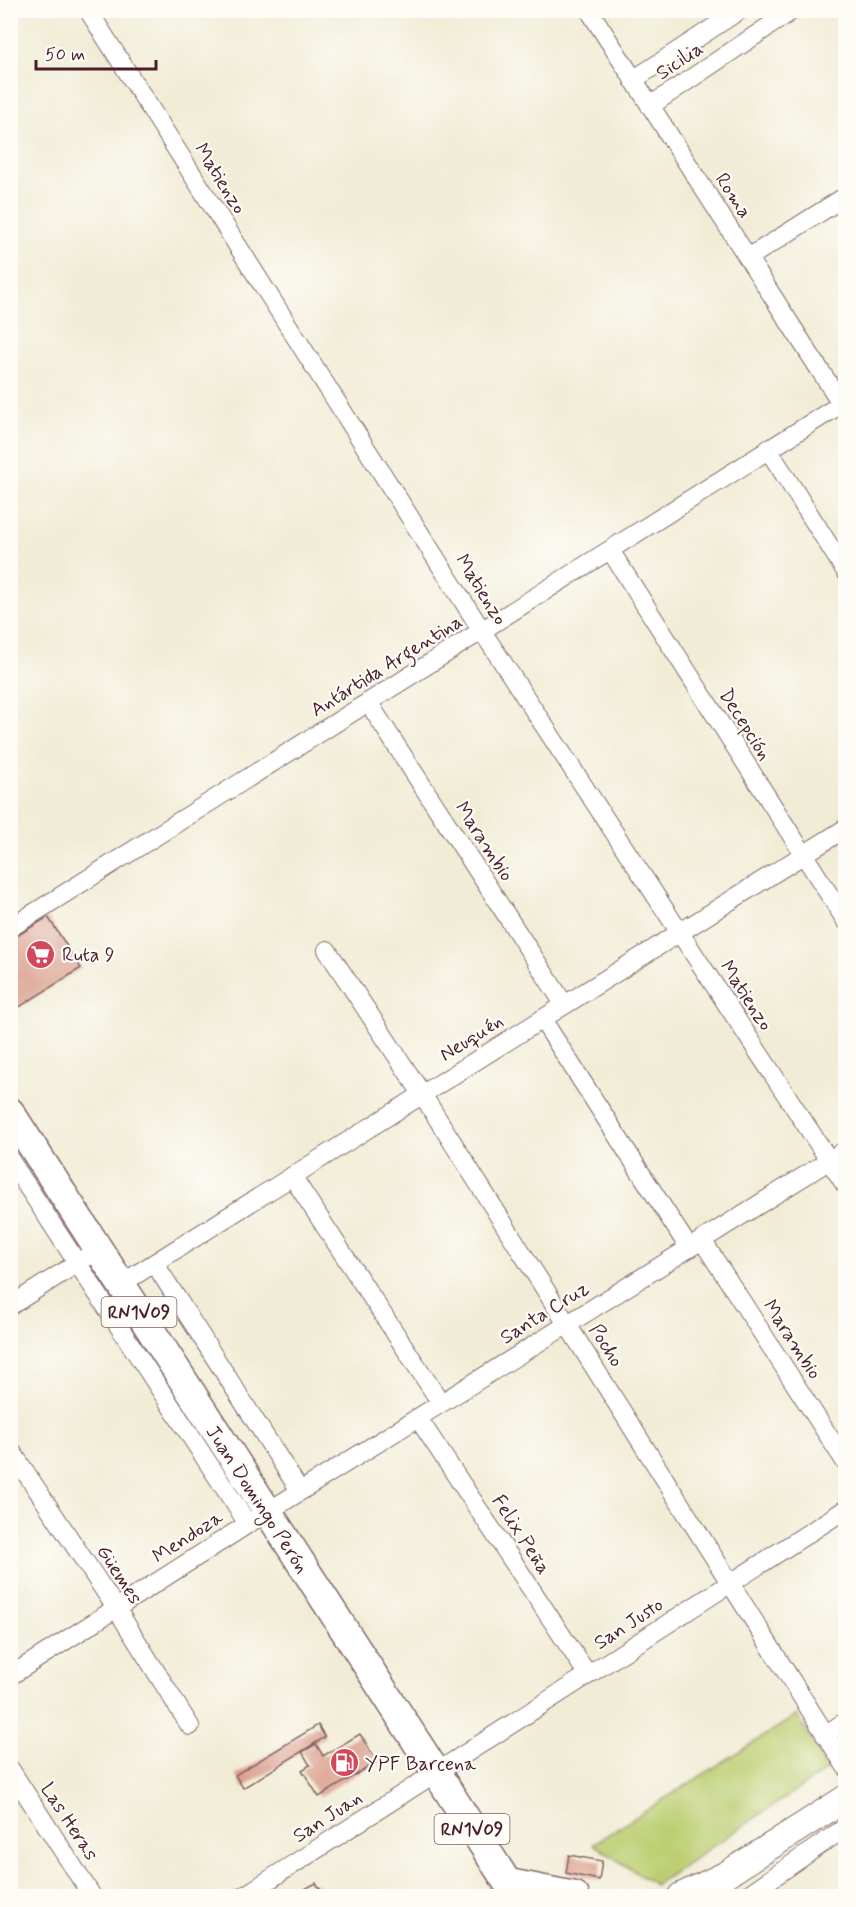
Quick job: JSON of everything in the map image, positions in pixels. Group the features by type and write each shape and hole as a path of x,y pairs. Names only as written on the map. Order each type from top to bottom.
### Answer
{"main road":[{"name":"Juan Domingo Perón","path":"10,1112 89,1256 121,1284 258,1518 435,1774 512,1890 575,1896"},
{"path":"681,1896 728,1874 846,1798"},
{"path":"706,1896 728,1874"}],"street":[{"name":"Matienzo","path":"88,10 482,631 846,1186"},
{"name":"Roma","path":"589,10 843,402"},
{"name":"Sicilia","path":"633,80 740,10"},
{"name":"Sicilia","path":"650,106 793,10"},
{"path":"748,258 846,196"},
{"name":"Antártida Argentina","path":"10,928 843,402"},
{"path":"768,449 846,572"},
{"name":"Decepción","path":"610,550 846,921"},
{"name":"Marambio","path":"368,702 564,1004"},
{"name":"Neuquén","path":"121,1284 846,828"},
{"name":"Pocho","path":"327,950 422,1094 846,1767"},
{"name":"Marambio","path":"542,1018 846,1463"},
{"name":"Santa Cruz","path":"258,1518 846,1150"},
{"name":"Juan Domingo Perón","path":"10,1160 89,1256 258,1518"},
{"path":"292,1176 441,1403"},
{"path":"10,1306 89,1256"},
{"path":"155,1264 300,1491"},
{"name":"Felix Peña","path":"418,1418 588,1676"},
{"name":"Güemes","path":"10,1449 116,1608 190,1726"},
{"name":"San Justo","path":"435,1774 846,1509"},
{"name":"Mendoza","path":"10,1676 258,1518"},
{"path":"825,1735 846,1721"},
{"name":"Las Heras","path":"10,1769 92,1896"},
{"name":"San Juan","path":"244,1896 435,1774"},
{"path":"728,1874 744,1896 846,1827"}],"green space":[{"path":"797,1715 828,1769 655,1885 593,1844"}],"building":[{"name":"Ruta 9","path":"48,917 81,968 10,1013 10,940"},
{"path":"318,1725 325,1737 243,1788 235,1775"},
{"path":"360,1734 377,1762 319,1797 302,1770 310,1765 302,1752 316,1744 323,1756"},
{"path":"569,1855 602,1861 599,1880 566,1873"},
{"path":"316,1883 324,1896 292,1896"}],"place":[{"name":"Ruta 9","path":"41,954"},
{"name":"YPF Barcena","path":"344,1763"}]}
